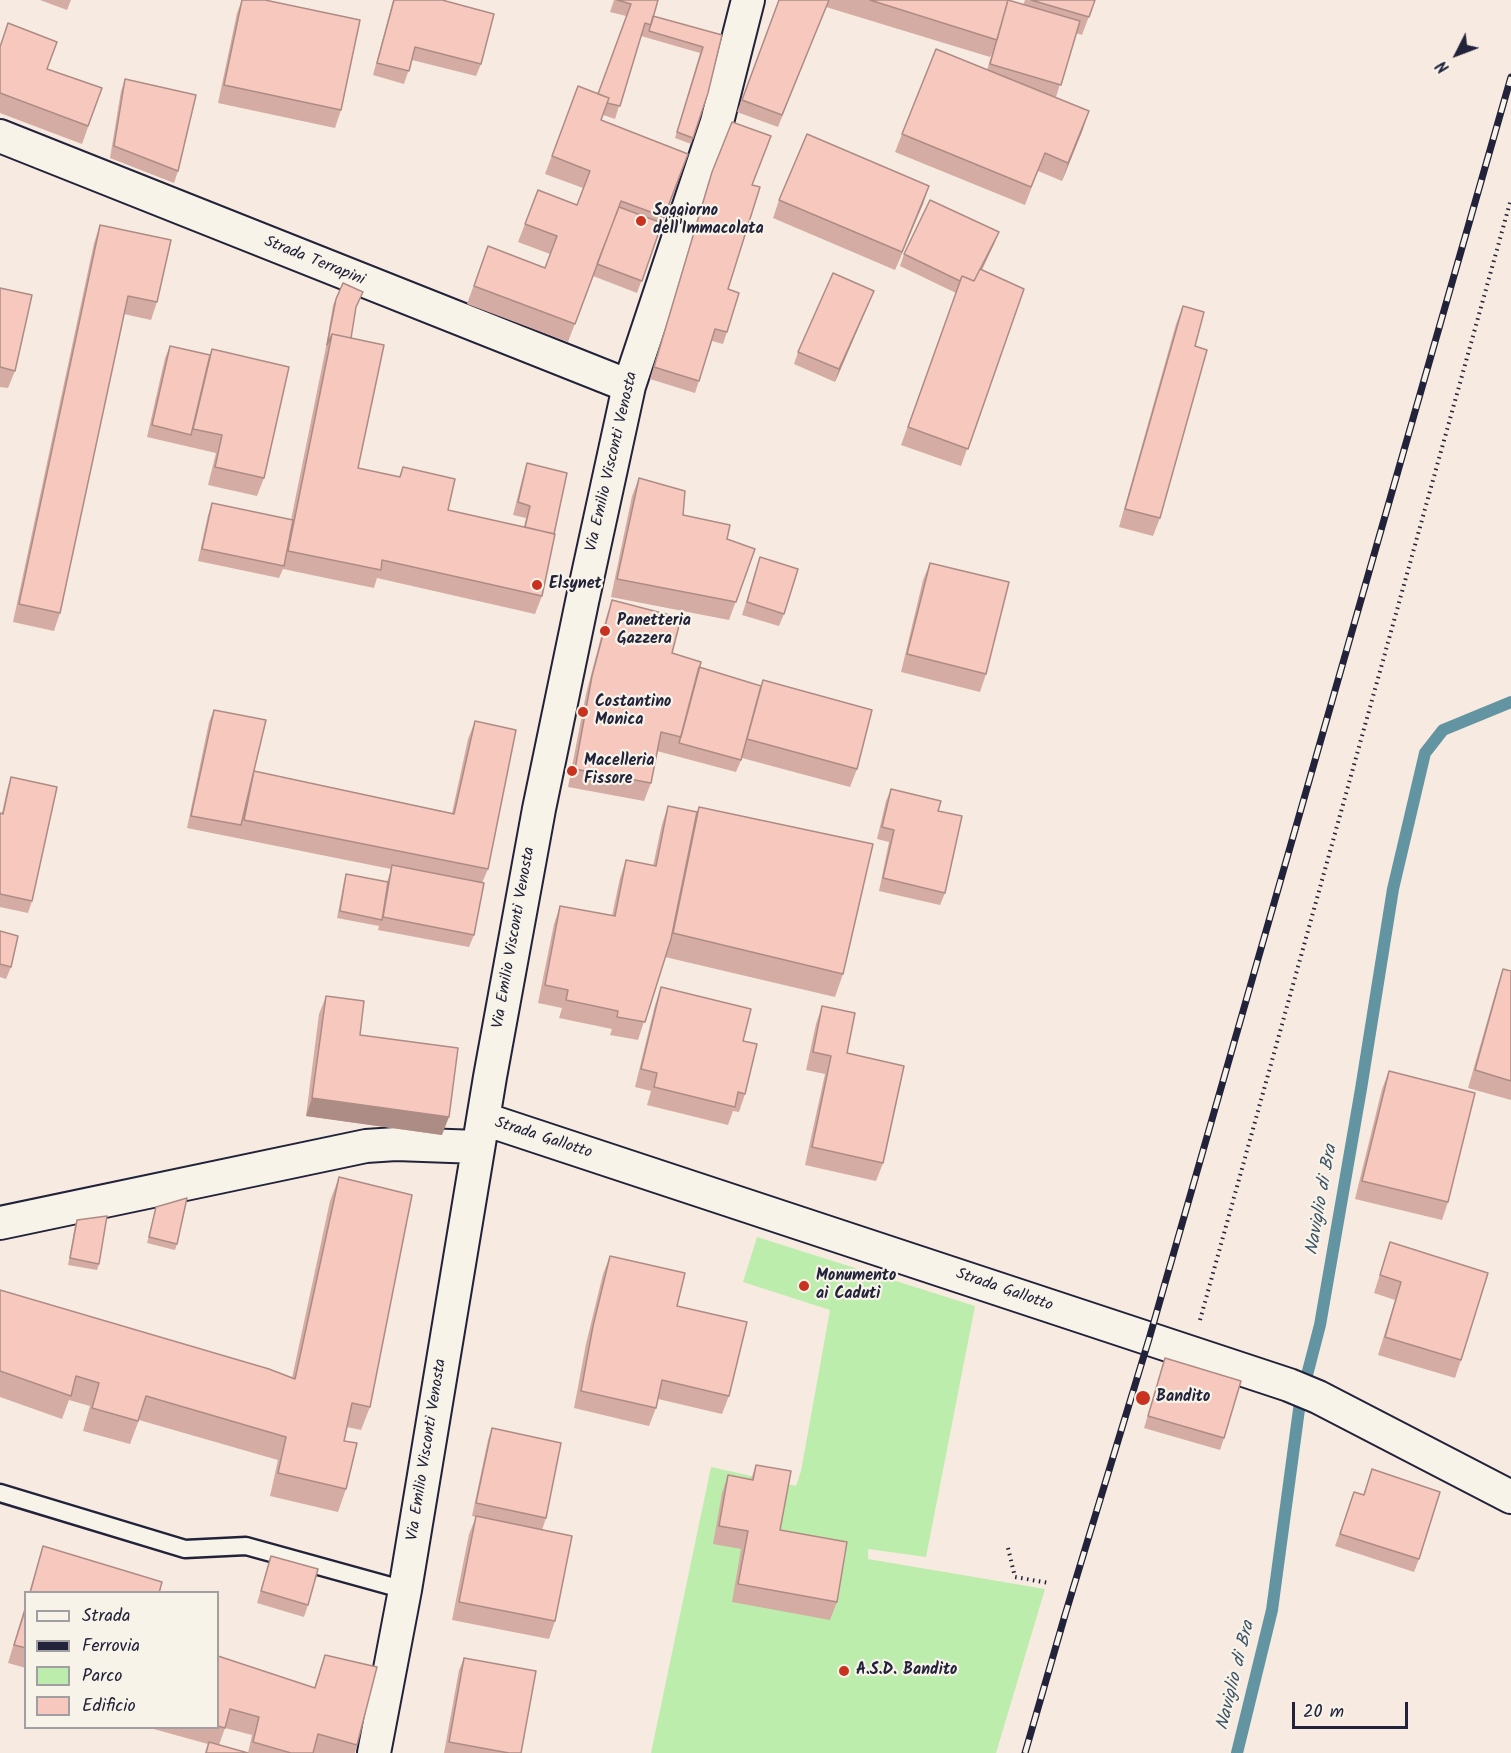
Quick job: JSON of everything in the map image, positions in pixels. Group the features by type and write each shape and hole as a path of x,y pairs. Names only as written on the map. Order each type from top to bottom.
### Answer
{"street":[{"name":"Via Emilio Visconti Venosta","path":"374,1753 405,1590 481,1133 539,809 584,591 629,387 717,122 748,0"},
{"name":"Strada Terrapini","path":"0,136 629,387"},
{"name":"Strada Gallotto","path":"481,1133 1004,1291 1289,1385 1318,1397 1511,1497"},
{"path":"0,1223 366,1146 481,1133"}],"lane":[{"path":"0,1493 185,1550 246,1546 405,1590"}],"path":[{"path":"1191,1352 1511,199"},
{"path":"1008,1548 1015,1577 1049,1583"}],"green space":[{"name":"A.S.D. Bandito","path":"757,1237 975,1306 926,1557 868,1549 868,1559 1045,1589 996,1753 651,1753 711,1467 796,1486 801,1471 830,1310 743,1282"}],"building":[{"path":"242,0 265,0 360,20 341,110 224,85"},
{"path":"394,0 442,0 494,14 481,64 415,47 409,71 377,63"},
{"path":"617,0 658,0 651,25 645,23 620,106 607,103 609,98 598,94 631,4"},
{"path":"779,0 829,0 782,115 742,100"},
{"path":"870,0 1008,0 997,40"},
{"path":"1008,0 1080,21 1061,85 990,64"},
{"path":"1031,0 1095,0 1089,17"},
{"path":"653,16 722,35 708,93 693,138 677,132 703,47 649,31"},
{"path":"8,23 57,42 47,69 102,88 88,126 0,93 0,47"},
{"path":"936,49 1089,111 1068,163 1045,153 1031,187 902,134"},
{"path":"125,79 196,95 178,171 114,146"},
{"name":"Soggiorno dell'Immacolata","path":"578,86 609,98 601,120 688,154 664,217 621,201 575,324 474,286 488,246 545,268 557,236 525,224 538,190 577,205 590,171 552,156"},
{"path":"732,122 771,136 752,185 760,187 728,289 739,293 727,332 715,329 699,381 654,367 712,172"},
{"path":"807,134 929,186 902,252 779,200"},
{"path":"930,200 999,232 974,281 962,276 960,281 904,254"},
{"path":"619,207 662,223 642,281 597,264"},
{"path":"100,225 171,240 157,302 128,296 60,613 19,604"},
{"path":"980,269 1024,289 968,449 908,427 962,276 974,281"},
{"path":"833,273 874,291 839,369 798,352"},
{"path":"343,283 363,292 356,307 351,338 332,334 327,345 336,299"},
{"path":"0,288 32,295 15,371 0,367"},
{"path":"1183,306 1204,312 1195,346 1207,350 1160,518 1125,509"},
{"path":"332,334 384,345 358,468 400,477 403,467 455,479 448,510 555,534 542,596 382,560 381,570 288,551"},
{"path":"170,346 210,355 191,435 152,425"},
{"path":"212,349 289,367 264,478 215,467 222,435 193,429"},
{"path":"527,463 567,473 554,534 525,527 530,506 518,502"},
{"path":"639,478 685,491 683,515 730,525 727,539 755,549 736,602 617,579"},
{"path":"212,503 293,520 284,566 202,549"},
{"path":"760,557 798,569 784,614 747,602"},
{"path":"930,563 1009,582 986,674 907,654"},
{"path":"612,600 681,618 672,653 701,662 681,737 661,732 651,783 575,769 592,676"},
{"path":"699,667 761,686 741,760 679,743"},
{"path":"763,680 872,710 857,769 747,739"},
{"path":"214,710 266,720 241,825 191,816"},
{"path":"475,721 516,730 488,869 244,820 254,771 454,814"},
{"path":"11,777 57,787 32,901 0,894 0,813 3,814"},
{"path":"891,789 941,801 938,811 962,816 945,893 883,878 894,830 882,827"},
{"path":"668,806 697,812 671,939 645,1022 617,1017 618,1011 566,1000 568,990 545,985 560,906 615,916 626,860 656,866"},
{"path":"699,807 873,844 843,974 673,933"},
{"path":"392,865 484,883 474,935 383,917"},
{"path":"346,874 388,882 382,920 340,911"},
{"path":"0,931 18,936 11,967 0,964"},
{"path":"1503,969 1511,971 1511,1081 1475,1070"},
{"path":"661,987 751,1009 743,1041 757,1044 745,1094 738,1092 735,1107 654,1087 657,1073 641,1069"},
{"path":"326,996 364,1001 360,1035 458,1048 449,1117 312,1098"},
{"path":"822,1006 855,1013 847,1053 904,1066 883,1163 812,1147 831,1056 813,1052"},
{"path":"1389,1071 1475,1093 1448,1202 1362,1181"},
{"path":"339,1177 412,1195 370,1407 352,1403 344,1441 357,1443 346,1489 278,1473 286,1437 146,1396 138,1421 92,1408 99,1383 76,1376 71,1396 0,1371 0,1290 269,1369 295,1379"},
{"path":"187,1198 177,1244 149,1237 156,1207"},
{"path":"107,1216 99,1264 70,1258 77,1220"},
{"path":"1390,1242 1488,1273 1461,1360 1385,1337 1401,1282 1380,1275"},
{"path":"610,1256 685,1273 677,1306 747,1322 729,1396 662,1380 656,1408 581,1391 593,1326"},
{"path":"1165,1358 1241,1381 1224,1438 1148,1416"},
{"path":"492,1428 561,1443 546,1518 476,1503"},
{"path":"756,1465 791,1471 780,1530 847,1542 837,1602 738,1584 748,1531 719,1526 728,1475 753,1480"},
{"path":"1372,1469 1440,1492 1419,1559 1340,1534 1354,1492 1364,1495"},
{"path":"476,1516 572,1536 555,1621 459,1602"},
{"path":"43,1546 162,1582 160,1591 31,1591"},
{"path":"271,1556 318,1569 308,1605 261,1591"},
{"path":"24,1613 24,1648 14,1645"},
{"path":"325,1655 377,1667 357,1745 318,1734 313,1753 291,1753 253,1742 259,1717 230,1709 225,1728 219,1726 219,1656 315,1688"},
{"path":"464,1658 536,1671 521,1753 509,1753 449,1742"},
{"path":"209,1742 248,1753 206,1753"}],"waterway":[{"name":"Naviglio di Bra","path":"1237,1753 1272,1610 1300,1402 1320,1325 1393,889 1425,753 1443,730 1511,702"}],"railway":[{"path":"1025,1753 1149,1339 1511,77"}],"place":[{"name":"Soggiorno dell'Immacolata","path":"641,221"},
{"name":"Elsynet","path":"537,585"},
{"name":"Panetteria Gazzera","path":"605,631"},
{"name":"Costantino Monica","path":"583,712"},
{"name":"Macelleria Fissore","path":"572,771"},
{"name":"Monumento ai Caduti","path":"804,1286"},
{"name":"Bandito","path":"1143,1398"},
{"name":"A.S.D. Bandito","path":"844,1671"}]}
